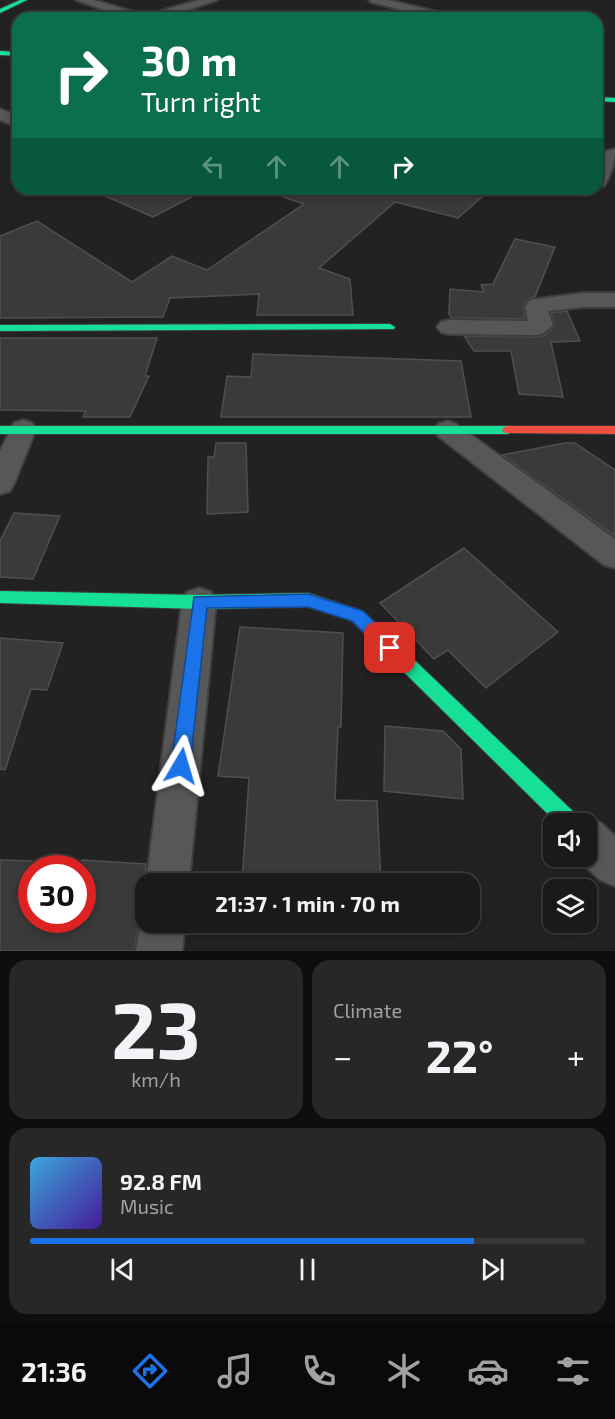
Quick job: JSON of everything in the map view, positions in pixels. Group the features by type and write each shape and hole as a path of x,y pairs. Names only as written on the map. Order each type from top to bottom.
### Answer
{"main road":[{"path":"0,11 24,0"},
{"path":"0,328 390,327"},
{"path":"11,429 615,430"},
{"path":"0,597 200,602 308,600 357,616 561,813"}],"street":[{"path":"82,0 119,12"},
{"path":"171,12 211,0"},
{"path":"375,0 421,12"},
{"path":"603,166 606,157 615,154"},
{"path":"449,327 536,328 541,325 536,308 538,304 615,300"},
{"path":"0,484 11,429"},
{"path":"447,430 615,556"},
{"path":"168,873 200,602"},
{"path":"597,848 615,865"},
{"path":"159,951 161,933"}],"building":[{"path":"103,195 195,195 153,217"},
{"path":"277,195 484,195 458,218 395,202 319,268 350,279 353,315 257,315 259,294 170,298 163,317 0,318 0,236 37,221 132,282 172,256 207,270 304,204"},
{"path":"515,239 555,247 535,297 528,299 523,306 525,319 452,318 449,314 450,289 484,292 481,285 493,284"},
{"path":"567,311 580,341 551,342 563,397 519,394 511,351 474,351 464,336 537,337 545,335 555,326 551,313"},
{"path":"0,338 157,338 145,376 149,376 130,417 83,417 86,411 0,410"},
{"path":"253,354 461,361 471,417 221,417 227,376 251,377"},
{"path":"216,443 246,443 248,512 207,514 208,457 214,457"},
{"path":"575,443 615,470 615,536 502,455"},
{"path":"14,513 60,516 33,579 0,577 0,541"},
{"path":"464,548 558,632 486,688 448,650 434,659 380,603"},
{"path":"240,627 343,633 341,727 338,727 335,800 377,801 380,873 243,873 249,778 218,776"},
{"path":"0,638 63,643 47,690 31,689 5,770 0,769"},
{"path":"385,726 443,731 461,749 463,799 384,791"},
{"path":"0,860 18,861 18,933 96,933 96,861 146,864 145,873 135,873 135,933 137,933 134,951 0,951"}],"traffic: fast":[{"path":"0,11 24,0"},
{"path":"0,53 12,54"},
{"path":"603,99 615,100"},
{"path":"0,328 390,327"},
{"path":"0,430 508,430"},
{"path":"0,597 199,602 308,600 357,616 561,813"}],"traffic: jam":[{"path":"508,430 615,430"}],"route":[{"path":"181,766 200,602 308,600 357,616 390,648"}]}
